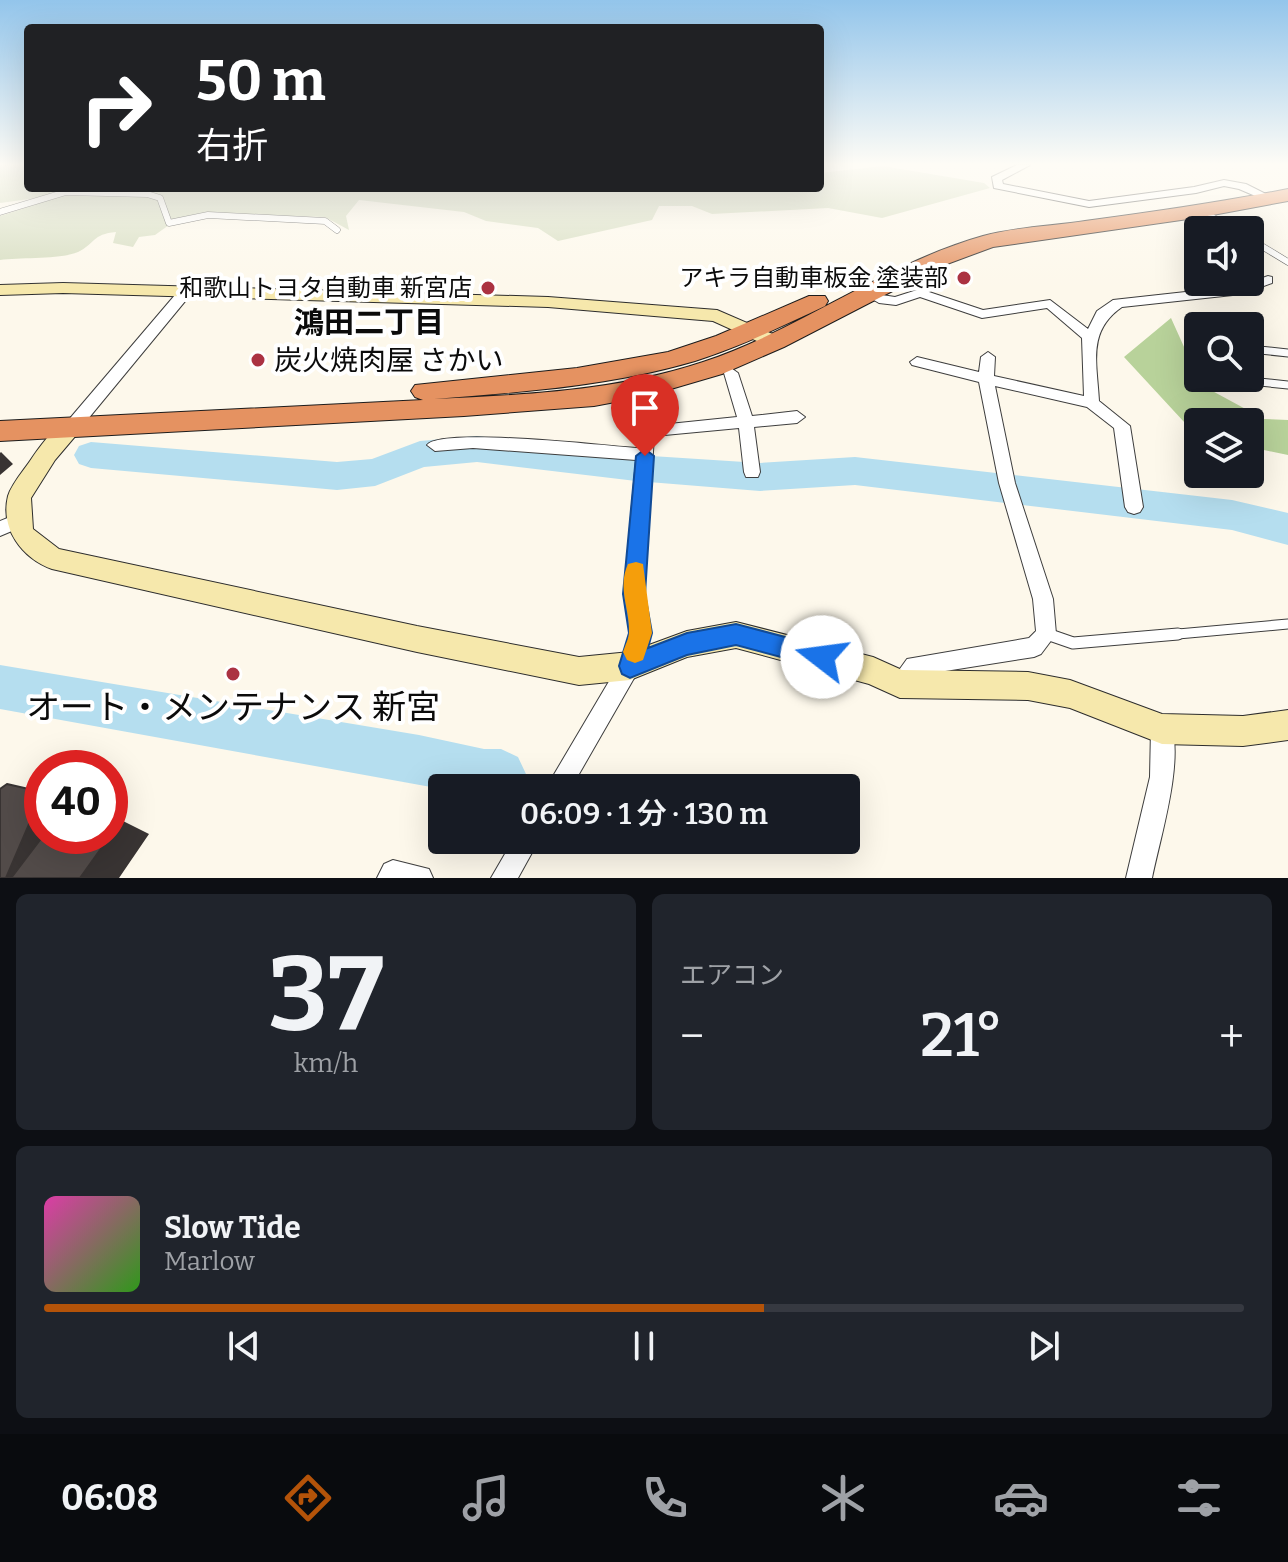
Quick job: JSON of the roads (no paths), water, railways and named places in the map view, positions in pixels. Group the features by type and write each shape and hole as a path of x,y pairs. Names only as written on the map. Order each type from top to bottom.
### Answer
{"highway":[{"path":"0,414 79,419 464,407 594,397 647,387 713,368 775,342 862,288 894,260 986,229 1171,206"},
{"path":"0,431 79,419 599,375 670,359 989,241 1223,206"}],"street":[{"path":"1092,403 1089,339 1102,314 1118,303 1242,290 1268,280"},
{"path":"0,290 63,288 548,302 717,316 775,342"},
{"path":"862,288 879,299 896,301 920,293 982,314 1050,304 1073,320 1089,339"},
{"path":"186,291 47,454 19,497 10,525 52,558 402,636 579,671 630,666 687,644 736,635 873,671 900,684 1028,686 1070,694 1162,729 1243,731 1288,725"},
{"path":"900,684 914,666 1034,647 1046,634 1043,599 1009,489 986,379 988,357"},
{"path":"917,362 1092,403 1122,426 1134,507"},
{"path":"731,373 746,422 752,472"},
{"path":"566,774 630,666 641,633 634,594 646,431 797,417"},
{"path":"435,445 473,442 645,456"},
{"path":"1139,878 1162,777 1162,729"},
{"path":"504,878 519,854"},
{"path":"390,878 393,873 420,878"}],"lane":[{"path":"0,212 20,206"},
{"path":"163,206 169,223 208,215 228,215 325,221 337,230"},
{"path":"1202,211 1210,216"},
{"path":"1264,247 1288,262"},
{"path":"1264,350 1288,353"},
{"path":"1264,382 1288,385"},
{"path":"1046,634 1073,643 1288,624"}],"waterway":[{"path":"91,455 337,476 375,472 420,454 477,449 636,468 760,477 855,471 1232,515 1288,529"},
{"path":"0,687 419,759 484,774"}],"place":[{"name":"アキラ自動車板金 塗装部","path":"964,278"},
{"name":"和歌山トヨタ自動車 新宮店","path":"488,288"},
{"name":"炭火焼肉屋 さかい","path":"258,360"},
{"name":"オート・メンテナンス 新宮","path":"233,674"}],"district":[{"name":"鴻田二丁目","path":"369,323"}]}
